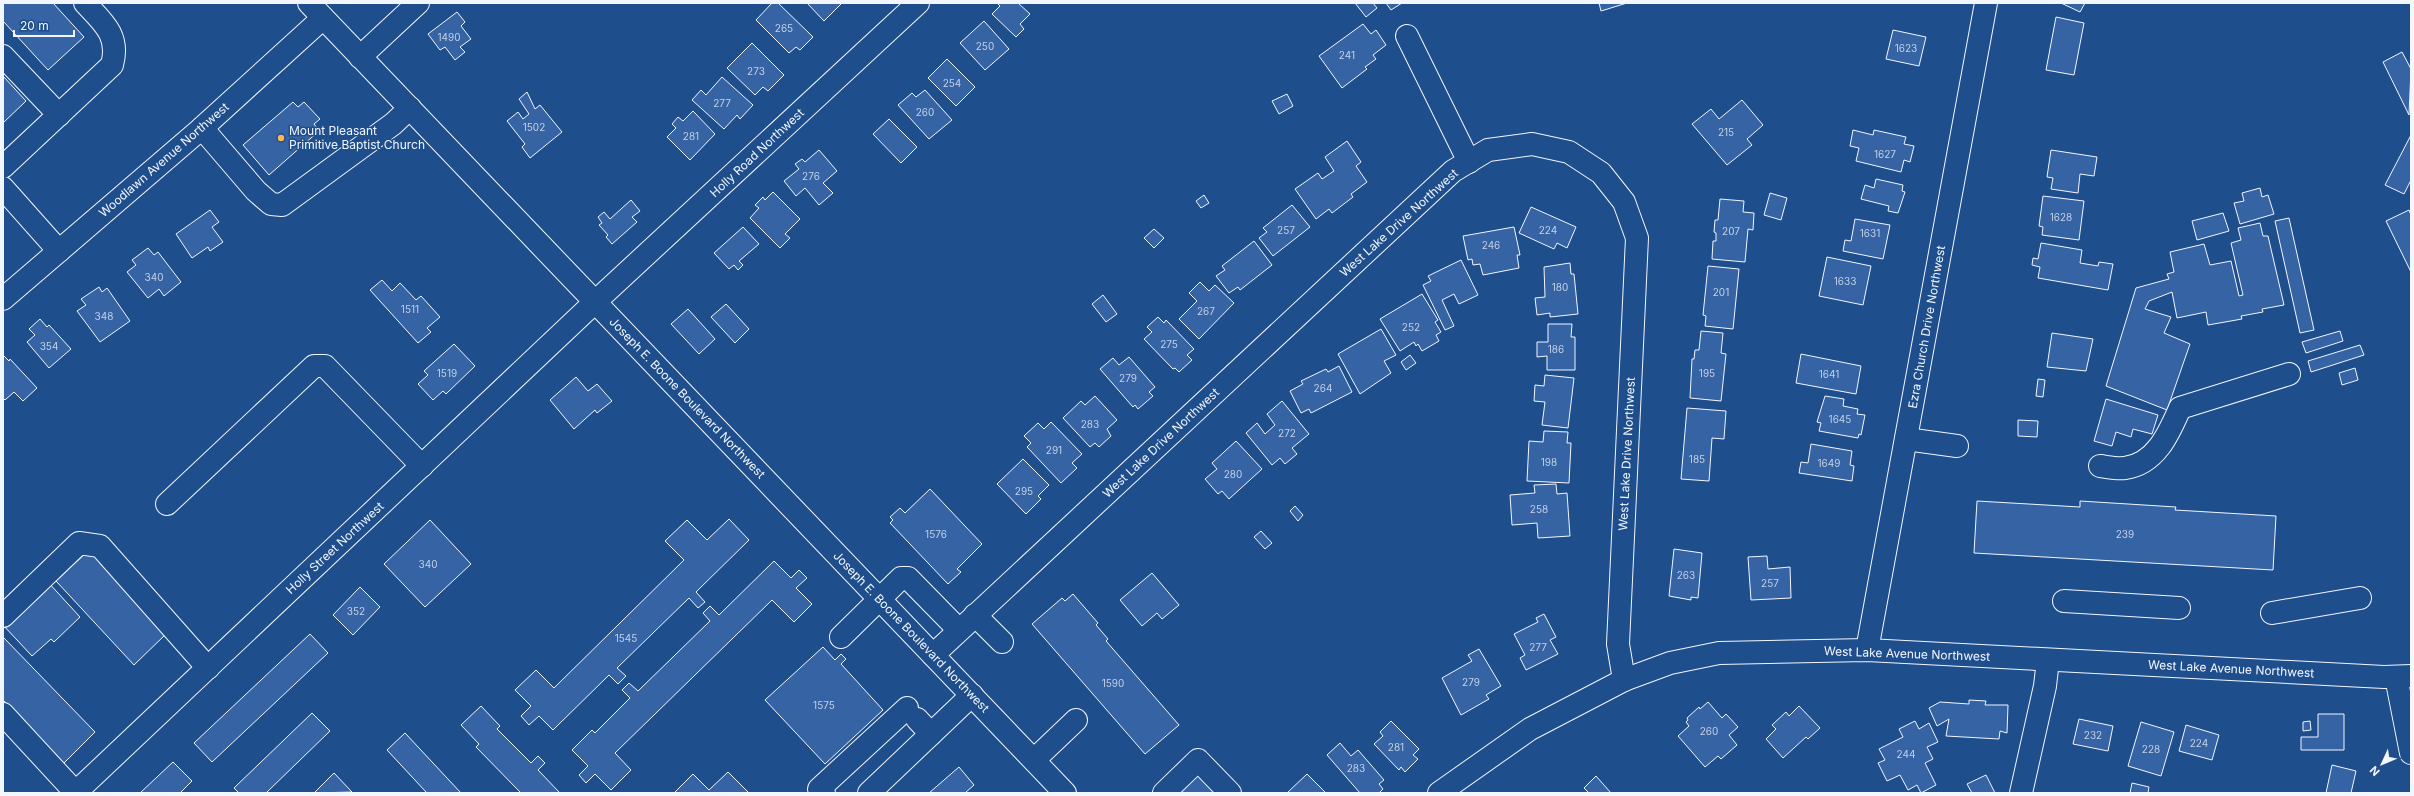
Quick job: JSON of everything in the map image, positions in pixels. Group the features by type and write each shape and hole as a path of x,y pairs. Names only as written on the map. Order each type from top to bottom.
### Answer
{"street":[{"path":"3,167 112,65 116,51 112,37 106,27 85,3"},
{"path":"360,57 418,3"},
{"name":"Holly Road Northwest","path":"595,302 918,3"},
{"name":"Ezra Church Drive Northwest","path":"1867,650 1986,3"},
{"name":"Joseph E. Boone Boulevard Northwest","path":"316,10 1065,793"},
{"name":"Woodlawn Avenue Northwest","path":"3,299 202,128 316,10"},
{"path":"1408,36 1469,162"},
{"path":"3,56 59,115"},
{"path":"202,128 256,191 271,204 282,205 393,124 410,108"},
{"name":"West Lake Drive Northwest","path":"933,654 1453,171 1488,150 1532,144 1569,152 1601,173 1624,202 1637,238 1618,644 1624,680"},
{"path":"3,188 59,251"},
{"name":"Holly Street Northwest","path":"76,793 595,302"},
{"path":"167,504 314,366 325,366 422,466"},
{"path":"2100,466 2125,468 2152,455 2164,442 2180,408 2289,374"},
{"path":"1906,439 1957,446"},
{"path":"3,616 79,543 100,546 208,668"},
{"path":"841,637 901,578 908,578 959,630"},
{"path":"2272,613 2360,598"},
{"path":"2064,602 2178,608"},
{"path":"975,615 1002,642"},
{"name":"West Lake Avenue Northwest","path":"1439,793 1530,729 1624,680 1670,663 1719,653 1867,650 2048,660 2393,673"},
{"path":"2021,793 2045,686 2048,660"},
{"path":"2393,673 2411,753"},
{"path":"824,793 819,789 918,720 972,696"},
{"path":"3,714 76,793"},
{"path":"869,793 918,720"},
{"path":"1034,760 1076,720"},
{"path":"1164,793 1198,760 1230,793"}],"building":[{"path":"3,3 53,3 84,37 48,70 3,21"},
{"path":"772,3 778,3 813,37 800,50 796,47 789,53 756,20"},
{"path":"807,3 842,3 824,21"},
{"path":"997,3 1018,3 1030,14 1020,24 1024,29 1016,37 992,14 1000,6"},
{"path":"1355,3 1373,3 1377,8 1366,17"},
{"path":"1386,3 1402,3 1391,10"},
{"path":"1599,3 1627,3 1601,11"},
{"path":"2061,3 2085,3 2080,12"},
{"path":"457,12 465,22 461,26 471,39 460,47 465,52 455,60 445,47 440,50 428,34"},
{"path":"2056,17 2084,23 2074,75 2046,70"},
{"path":"984,21 1009,49 985,70 960,43"},
{"path":"1363,24 1371,34 1376,30 1386,45 1373,55 1376,59 1365,67 1367,69 1342,88 1319,56"},
{"path":"1893,30 1926,37 1919,66 1886,59"},
{"path":"752,43 784,75 768,91 763,87 755,95 727,68"},
{"path":"2402,52 2411,69 2409,115 2383,62"},
{"path":"947,59 975,87 956,106 928,78"},
{"path":"3,76 26,101 3,123"},
{"path":"722,77 753,105 740,119 737,115 724,129 692,100 701,90 706,95"},
{"path":"925,90 952,120 929,139 898,105 912,93 916,97"},
{"path":"527,92 535,109 540,105 562,132 530,158 522,147 525,144 507,121 518,112 523,119 529,114 519,99"},
{"path":"1287,94 1293,106 1279,114 1272,101"},
{"path":"1742,100 1763,125 1747,139 1752,145 1727,165 1692,124 1711,109 1719,119"},
{"name":"Mount Pleasant Primitive Baptist Church","path":"293,102 298,107 304,102 320,119 314,124 319,131 269,175 243,145"},
{"path":"693,111 715,134 690,160 667,137 676,128 672,124 678,117 683,121"},
{"path":"889,119 917,147 901,163 873,134"},
{"path":"1853,130 1873,135 1874,130 1906,137 1904,144 1914,146 1910,162 1904,160 1901,172 1856,161 1859,148 1850,146"},
{"path":"2411,135 2411,180 2404,194 2385,185"},
{"path":"1347,141 1361,162 1356,166 1367,182 1351,194 1353,197 1332,213 1329,209 1316,219 1295,189 1318,173 1322,179 1334,171 1325,157"},
{"path":"819,150 837,171 823,183 833,193 819,205 805,188 796,196 784,181 799,169 795,164 802,159 805,162"},
{"path":"2051,150 2097,157 2094,176 2080,174 2078,193 2051,189 2053,178 2047,177"},
{"path":"1876,179 1903,185 1902,191 1905,192 1898,213 1888,211 1889,206 1861,199 1865,185 1874,188"},
{"path":"2260,188 2262,197 2268,195 2274,214 2240,224 2234,203 2244,201 2242,193"},
{"path":"773,192 800,219 785,234 790,238 780,248 750,218 759,208 755,205 763,197 765,200"},
{"path":"1770,193 1787,198 1781,220 1764,215"},
{"path":"1204,195 1209,203 1201,208 1196,201"},
{"path":"2043,196 2084,201 2079,240 2042,235 2043,227 2039,226"},
{"path":"1720,199 1744,201 1743,212 1754,213 1753,230 1748,229 1745,262 1712,259 1713,241 1716,241 1716,233 1714,232 1715,220 1718,220"},
{"path":"631,200 640,211 632,217 637,222 612,244 606,237 608,235 599,225 602,223 598,217 604,212 610,219"},
{"path":"1292,205 1310,227 1273,256 1259,238 1267,232 1263,228"},
{"path":"1531,207 1576,227 1567,248 1557,243 1554,249 1519,233"},
{"path":"210,210 219,222 212,227 223,242 210,251 208,247 192,258 176,234"},
{"path":"2409,210 2411,215 2411,272 2386,221"},
{"path":"2223,213 2229,231 2197,240 2192,221"},
{"path":"2289,218 2314,330 2300,333 2275,221"},
{"path":"1855,219 1890,225 1883,259 1843,251 1845,240 1851,241"},
{"path":"2260,223 2263,236 2268,236 2284,305 2262,309 2263,312 2241,316 2242,319 2208,325 2206,312 2177,318 2172,292 2149,301 2145,309 2171,317 2164,333 2190,344 2167,410 2106,386 2136,288 2169,279 2167,274 2174,272 2170,252 2204,244 2210,265 2231,261 2239,296 2243,295 2231,243 2241,240 2238,228"},
{"path":"743,227 759,244 739,261 743,265 738,270 734,265 729,269 714,253"},
{"path":"1514,227 1520,255 1517,255 1519,268 1483,275 1480,264 1473,265 1472,259 1468,260 1463,236"},
{"path":"1154,229 1164,238 1154,248 1144,238"},
{"path":"1254,241 1272,265 1240,290 1238,287 1229,293 1216,276 1225,270 1222,266"},
{"path":"2041,243 2082,250 2080,263 2098,266 2099,262 2113,264 2108,290 2038,278 2040,267 2032,265 2033,258 2038,259"},
{"path":"148,248 154,255 158,252 181,282 164,296 159,289 148,298 127,272 136,265 132,260"},
{"path":"1827,257 1871,266 1863,305 1819,296"},
{"path":"1461,260 1478,295 1459,304 1454,294 1442,300 1454,326 1445,330 1423,285 1431,281 1428,276"},
{"path":"1570,263 1571,274 1574,274 1578,314 1550,317 1550,313 1537,315 1535,298 1545,297 1544,267"},
{"path":"1708,266 1739,269 1733,329 1705,326 1706,316 1703,315"},
{"path":"382,280 392,291 400,283 416,300 421,296 440,317 427,328 431,332 418,343 370,290"},
{"path":"1200,282 1209,291 1215,285 1234,303 1199,339 1179,319 1197,301 1189,293"},
{"path":"99,287 102,292 107,288 130,321 100,342 77,311 86,305 81,299"},
{"path":"1422,294 1438,320 1435,322 1441,332 1436,335 1439,341 1422,351 1418,344 1416,346 1414,342 1400,351 1380,319"},
{"path":"1103,295 1117,314 1106,322 1092,304"},
{"path":"726,304 749,329 735,343 711,317"},
{"path":"688,309 715,339 699,354 671,324"},
{"path":"1158,317 1164,323 1166,320 1194,349 1187,355 1192,360 1179,372 1175,368 1173,369 1144,339 1152,332 1147,327"},
{"path":"40,319 47,327 49,325 71,349 49,368 27,342 35,335 29,329"},
{"path":"1548,324 1572,324 1571,337 1575,337 1575,370 1547,370 1547,356 1537,357 1537,342 1548,342"},
{"path":"1381,329 1396,355 1384,361 1391,373 1360,394 1338,354"},
{"path":"1701,331 1723,333 1721,353 1726,354 1721,401 1690,398 1692,359 1694,359 1695,350 1699,350"},
{"path":"2340,331 2343,341 2306,353 2302,342"},
{"path":"2052,333 2093,339 2086,371 2047,367"},
{"path":"454,344 475,366 446,394 443,391 433,400 418,384 428,375 424,371"},
{"path":"2360,345 2364,355 2311,372 2308,361"},
{"path":"1801,354 1861,366 1856,394 1796,383"},
{"path":"3,355 9,361 10,359 37,388 23,401 14,392 5,400 3,398"},
{"path":"1410,355 1416,363 1406,370 1401,362"},
{"path":"1129,357 1155,387 1149,392 1153,396 1138,409 1135,405 1133,407 1100,369 1113,358 1119,365"},
{"path":"1339,366 1352,392 1311,413 1309,409 1301,413 1290,391 1303,384 1301,381 1326,369 1328,372"},
{"path":"2355,368 2358,380 2342,385 2339,373"},
{"path":"1545,375 1574,378 1568,428 1542,425 1545,402 1534,401 1535,385 1544,386"},
{"path":"576,377 588,391 597,384 612,401 597,413 595,410 574,429 550,400"},
{"path":"2038,379 2045,380 2043,397 2036,396"},
{"path":"1095,396 1117,420 1107,429 1111,436 1099,447 1095,443 1090,447 1063,418 1081,401 1085,405"},
{"path":"1825,396 1844,399 1843,406 1858,409 1857,414 1865,415 1861,435 1859,434 1858,438 1819,431 1821,423 1817,422"},
{"path":"2106,399 2158,415 2152,434 2133,429 2131,437 2116,432 2112,446 2094,441"},
{"path":"1282,401 1309,434 1292,448 1297,454 1285,464 1280,458 1272,465 1246,433 1257,423 1265,434 1275,425 1267,414"},
{"path":"1687,408 1726,411 1724,439 1712,438 1709,481 1681,479"},
{"path":"2018,420 2038,421 2037,437 2018,436"},
{"path":"1051,422 1082,454 1072,463 1077,468 1061,483 1027,447 1031,443 1024,436 1038,423 1044,429"},
{"path":"1544,431 1568,432 1567,443 1571,443 1569,483 1527,481 1529,441 1543,442"},
{"path":"1236,441 1262,469 1229,499 1222,491 1218,494 1205,479 1217,469 1212,463"},
{"path":"1811,444 1852,451 1850,465 1854,466 1852,481 1799,473 1801,462 1808,463"},
{"path":"1023,459 1049,485 1038,496 1041,499 1026,514 997,484"},
{"path":"1556,484 1557,494 1567,493 1570,536 1538,538 1537,523 1512,525 1510,495 1535,493 1534,485"},
{"path":"930,489 982,544 957,569 961,572 948,584 890,523 893,520 890,517 900,508 905,513"},
{"path":"1977,501 2080,507 2080,501 2176,507 2175,510 2276,516 2273,570 1974,553"},
{"path":"1295,506 1303,515 1298,521 1290,511"},
{"path":"729,519 749,540 696,592 705,602 698,608 689,598 617,668 626,676 618,684 609,675 553,730 539,716 529,725 521,716 531,706 515,690 536,670 554,688 684,560 665,541 687,520 707,540"},
{"path":"430,520 471,564 425,607 384,564"},
{"path":"1261,531 1272,543 1265,549 1254,537"},
{"path":"1674,549 1702,553 1698,598 1691,597 1691,600 1669,596"},
{"path":"89,550 167,633 134,665 56,581"},
{"path":"1767,556 1768,569 1790,567 1791,598 1751,600 1748,557"},
{"path":"774,561 791,578 799,570 807,578 796,588 812,604 794,622 772,600 615,753 631,770 611,790 595,774 586,783 579,775 588,766 572,750 592,730 595,733 630,698 622,690 629,683 638,691 710,621 703,613 710,606 719,615"},
{"path":"1152,573 1179,605 1162,619 1157,613 1142,626 1120,600"},
{"path":"46,580 80,617 54,642 51,639 32,656 3,625"},
{"path":"360,587 380,607 353,635 333,615"},
{"path":"1073,594 1098,623 1096,625 1108,639 1106,641 1179,725 1145,754 1032,624 1062,598 1065,601"},
{"path":"1544,614 1556,637 1550,640 1558,654 1526,670 1520,658 1525,655 1514,634 1538,622 1536,618"},
{"path":"310,634 328,653 212,762 194,743"},
{"path":"3,637 95,732 64,763 3,700"},
{"path":"823,647 835,660 841,654 846,659 841,664 883,710 825,764 765,700"},
{"path":"1479,649 1501,686 1486,695 1489,699 1461,715 1442,678 1472,661 1468,655"},
{"path":"1969,700 1986,701 1985,705 2008,705 2007,733 2000,731 1999,739 1946,736 1949,719 1937,726 1929,708 1940,702 1969,704"},
{"path":"1708,702 1722,718 1726,714 1738,727 1729,735 1737,745 1721,759 1718,756 1705,767 1678,736 1689,726 1686,722 1688,720 1687,718 1699,707 1700,709"},
{"path":"481,706 500,726 497,729 531,763 538,756 545,763 538,770 560,793 521,793 476,747 479,744 461,725"},
{"path":"1799,706 1820,728 1808,739 1806,737 1783,758 1766,739 1776,729 1772,725 1786,712 1789,716"},
{"path":"312,713 330,731 266,793 239,793 234,788"},
{"path":"2318,714 2344,714 2344,750 2301,750 2301,737 2318,737"},
{"path":"2079,719 2113,726 2108,751 2073,744"},
{"path":"1391,721 1419,749 1413,755 1418,759 1405,772 1401,767 1399,770 1374,744 1383,736 1380,732"},
{"path":"1915,721 1919,729 1929,723 1938,742 1927,747 1933,759 1925,763 1936,785 1921,793 1917,785 1908,790 1900,775 1887,781 1878,763 1885,760 1879,749 1903,737 1899,729"},
{"path":"2310,721 2311,730 2303,731 2303,722"},
{"path":"2141,722 2174,732 2161,776 2128,766"},
{"path":"2186,725 2219,735 2212,760 2179,751"},
{"path":"405,733 461,793 427,793 387,750"},
{"path":"1340,743 1351,756 1358,750 1384,780 1379,784 1383,789 1379,793 1360,793 1327,755"},
{"path":"173,762 192,781 180,793 140,793"},
{"path":"2332,765 2356,771 2351,793 2326,793"},
{"path":"959,767 974,785 965,793 929,793"},
{"path":"1197,770 1219,793 1172,793"},
{"path":"728,772 749,793 674,793 693,774 709,790"},
{"path":"334,773 352,792 314,793"},
{"path":"1307,774 1326,793 1287,793"},
{"path":"1986,775 1995,793 1972,793 1967,784"},
{"path":"1596,776 1611,793 1589,793 1584,788"},
{"path":"2132,783 2149,787 2148,793 2130,793"}],"place":[{"name":"Mount Pleasant Primitive Baptist Church","path":"281,138"}]}
